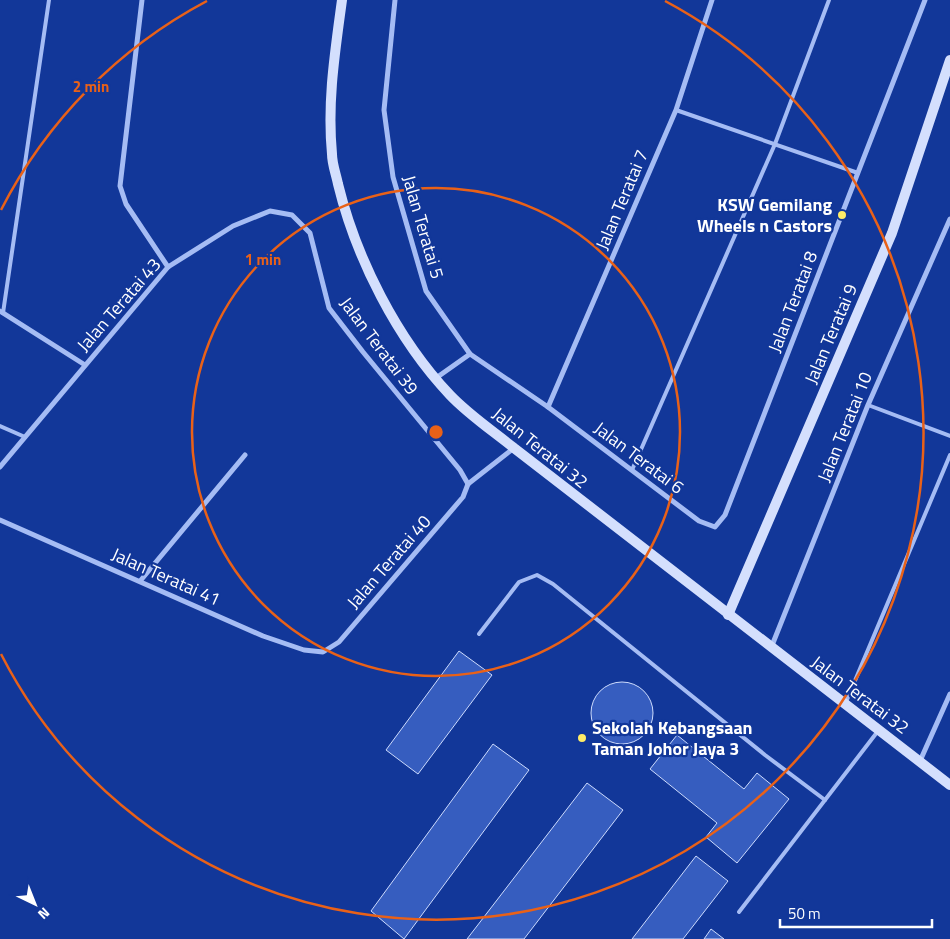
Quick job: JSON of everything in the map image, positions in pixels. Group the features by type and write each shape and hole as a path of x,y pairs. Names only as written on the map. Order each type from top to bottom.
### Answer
{"street":[{"path":"142,0 120,186 126,204 168,267"},
{"name":"Jalan Teratai 32","path":"342,0 330,92 332,156 345,214 372,280 412,347 435,378 451,397 514,448 770,648 879,729 950,785"},
{"name":"Jalan Teratai 5","path":"395,0 384,110 394,177 426,291 470,354 548,407"},
{"name":"Jalan Teratai 7","path":"548,407 676,110 712,0"},
{"name":"Jalan Teratai 8","path":"715,527 725,515 925,0"},
{"name":"Jalan Teratai 9","path":"728,615 892,233 950,60"},
{"name":"Jalan Teratai 43","path":"0,467 168,267 232,226 270,210 292,215"},
{"name":"Jalan Teratai 39","path":"292,215 310,233 329,308 460,470 468,484"},
{"name":"Jalan Teratai 10","path":"770,648 868,405 950,219"},
{"path":"2,312 85,365"},
{"path":"435,378 470,354"},
{"name":"Jalan Teratai 6","path":"548,407 699,521 715,527"},
{"path":"468,484 514,448"},
{"path":"141,580 245,455"},
{"name":"Jalan Teratai 40","path":"324,652 339,642 463,497 468,484"},
{"name":"Jalan Teratai 41","path":"0,520 141,580 263,636 304,650 324,652"},
{"path":"920,761 950,694"}],"lane":[{"path":"2,312 48,0"},
{"path":"632,470 775,144 829,0"},
{"path":"676,110 858,173"},
{"path":"868,405 950,436"},
{"path":"0,426 25,437"},
{"path":"845,704 950,455"},
{"path":"480,634 519,582 537,575 553,584 765,755 825,800"},
{"path":"739,912 879,729"}],"building":[{"path":"459,651 492,675 418,774 386,750"},
{"path":"616,682 628,682 644,691 651,701 653,713 651,725 644,735 628,744 616,744 605,739 596,730 591,719 591,707 596,696 605,687"},
{"path":"677,735 744,789 757,773 789,799 737,863 706,837 717,823 650,769"},
{"path":"493,744 529,770 404,939 371,911"},
{"path":"587,783 623,810 524,939 467,939"},
{"path":"696,856 728,881 683,939 632,939"},
{"path":"711,929 724,939 704,939"}],"place":[{"name":"KSW Gemilang Wheels n Castors","path":"842,215"},
{"name":"Sekolah Kebangsaan Taman Johor Jaya 3","path":"582,738"}]}
